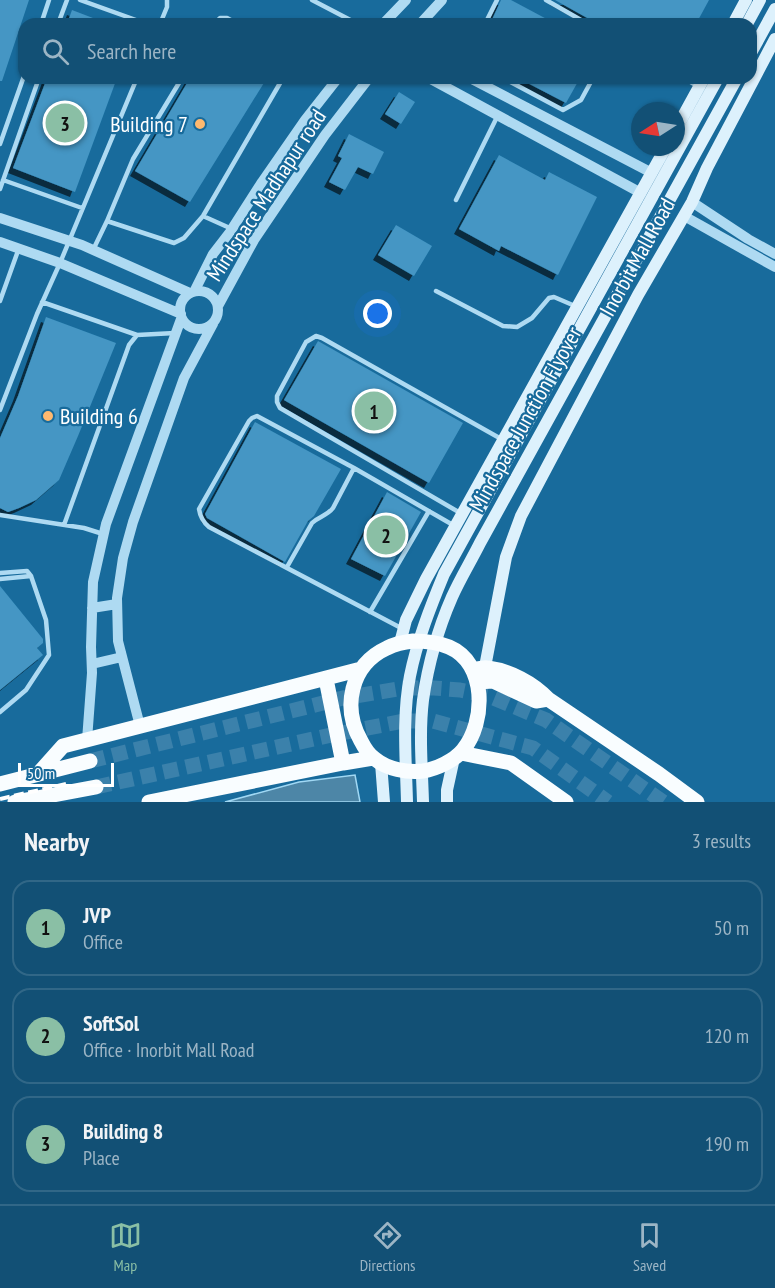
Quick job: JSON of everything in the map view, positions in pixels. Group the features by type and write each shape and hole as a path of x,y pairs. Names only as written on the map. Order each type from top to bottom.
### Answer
{"main road":[{"path":"736,18 746,0"},
{"path":"750,18 760,0"},
{"path":"757,42 775,9"},
{"name":"Inorbit Mall Road","path":"757,73 775,39"},
{"path":"685,112 700,84"},
{"name":"Mindspace Junction Flyover","path":"408,802 405,749 410,678 427,615 444,574 715,84"},
{"name":"Mindspace Junction Flyover","path":"423,802 421,759 423,701 440,628 452,597 734,84"},
{"name":"Inorbit Mall Road","path":"478,673 506,557 521,516 638,295 692,202 707,168 751,84"},
{"name":"Inorbit Mall Road","path":"401,636 406,620 426,579 661,156"},
{"path":"537,380 579,407"},
{"path":"384,802 377,761 355,731 350,699 361,669 372,657 401,636 413,641 431,641 450,647 486,681 493,681 536,701 548,699 659,774 696,802"},
{"path":"38,774 63,746 361,669"},
{"path":"447,802 447,790 458,755 476,727 479,707 478,673"},
{"path":"326,679 343,763"},
{"path":"149,802 343,763 377,761 392,768 422,771 439,766 458,755 511,763 566,802"},
{"path":"0,784 90,761"},
{"path":"15,802 43,799 96,787"}],"street":[{"path":"389,18 406,0"},
{"path":"426,18 442,0"},
{"name":"Mindspace Madhapur road","path":"193,291 213,254 305,120 333,84"},
{"name":"Mindspace Madhapur road","path":"218,306 254,240 325,135 364,84"},
{"path":"440,84 641,193"},
{"path":"481,84 652,173"},
{"path":"692,202 775,254"},
{"path":"684,216 775,267"},
{"path":"0,218 93,249 193,291"},
{"path":"0,242 60,263 181,317"},
{"path":"140,726 118,641 117,604 123,558 184,378 218,315 218,306 210,293 203,290 193,291 184,296 179,307 181,317 188,326 196,329 213,324"},
{"path":"87,740 92,664 93,582 103,534 181,317"},
{"path":"92,608 117,604"},
{"path":"92,664 122,657"}],"lane":[{"path":"43,18 49,0"},
{"path":"60,18 67,0"},
{"path":"80,0 130,18"},
{"path":"162,18 167,0"},
{"path":"312,0 346,18"},
{"path":"488,18 497,0"},
{"path":"546,0 578,18"},
{"path":"0,144 21,84"},
{"path":"0,189 37,84"},
{"path":"0,411 42,302 134,84"},
{"path":"93,249 133,159 178,84"},
{"path":"107,221 174,243 184,238 203,216 280,84"},
{"path":"514,84 563,110 581,100 590,84"},
{"path":"456,200 498,115"},
{"path":"0,166 6,170"},
{"path":"3,180 82,208"},
{"path":"203,216 232,229"},
{"path":"0,301 2,290 19,248"},
{"path":"436,291 503,326 516,327 523,324 538,312 549,297 577,307"},
{"path":"42,302 137,335 176,333"},
{"path":"63,525 129,345 137,335"},
{"path":"462,514 280,408 277,396 306,342 316,336 322,338 503,440"},
{"path":"401,636 370,612 208,527 199,514 199,508 249,421 257,416 429,510 455,527"},
{"path":"287,567 312,523 317,518 328,514 333,508 354,468"},
{"path":"370,612 429,510"},
{"path":"0,515 84,528 103,534"},
{"path":"0,573 27,571 31,576 46,620 49,655 26,690 0,712"},
{"path":"0,579 31,576"}],"water":[{"path":"355,775 360,802 225,802 299,782"}],"building":[{"path":"0,0 29,0 23,18 18,18 18,33 2,81 0,81"},
{"path":"501,0 511,0 545,18 493,18"},
{"path":"555,0 709,0 699,18 587,18"},
{"path":"72,10 93,18 69,18"},
{"path":"45,84 115,84 75,192 13,168"},
{"name":"Building 7","path":"186,84 263,84 190,202 135,171"},
{"path":"530,84 577,84 566,103"},
{"path":"399,92 415,102 401,124 385,114"},
{"path":"349,134 384,152 373,174 358,167 345,190 329,182 342,158 338,156"},
{"path":"499,155 545,180 549,172 597,197 558,275 501,246 499,251 459,229"},
{"path":"396,225 432,246 414,276 378,255"},
{"name":"Building 6","path":"46,317 116,343 59,480 36,500 8,512 0,508 0,438 18,396"},
{"path":"318,341 463,423 429,483 284,400"},
{"path":"255,422 341,469 285,562 207,518 205,514"},
{"path":"387,492 421,512 385,576 351,559"},
{"path":"0,586 43,639 43,643 37,648 43,655 0,690"}],"tunnel":[{"path":"90,761 343,698 404,688 434,688 489,696 546,720 663,802"},
{"path":"96,787 336,734 404,721 433,721 533,748 608,802"}],"railway":[{"path":"0,799 66,784"}],"place":[{"name":"Building 8","path":"65,123"},
{"name":"Building 7","path":"200,124"},
{"name":"JVP","path":"374,411"},
{"name":"Building 6","path":"48,416"},
{"name":"SoftSol","path":"386,535"}]}
